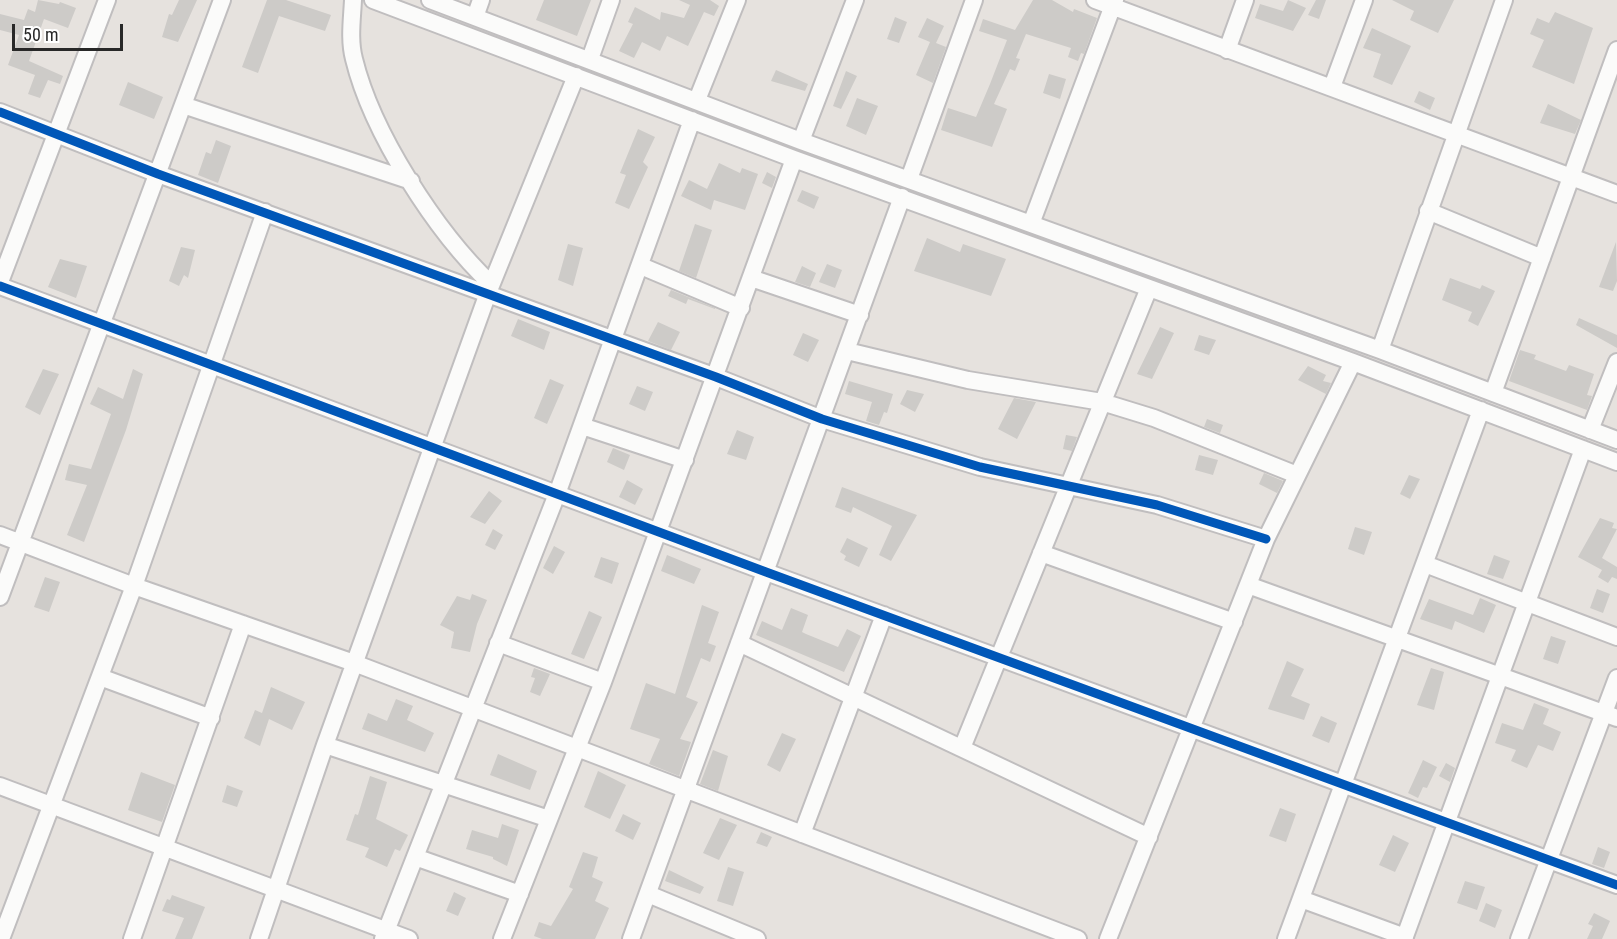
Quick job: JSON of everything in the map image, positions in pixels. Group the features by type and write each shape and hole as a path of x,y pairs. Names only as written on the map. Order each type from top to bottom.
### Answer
{"street":[{"path":"0,282 107,0"},
{"path":"0,597 222,0"},
{"path":"354,0 351,36 354,58 371,109 411,181 489,289"},
{"path":"373,0 794,159 1353,362 1617,462"},
{"path":"430,0 801,141 909,178 1380,350 1617,440"},
{"path":"475,16 481,0"},
{"path":"590,59 611,0"},
{"path":"697,100 737,0"},
{"path":"801,141 855,0"},
{"path":"909,178 974,0"},
{"path":"1095,0 1114,4 1227,50 1455,133 1570,179 1617,194"},
{"path":"1227,50 1245,0"},
{"path":"1332,87 1364,0"},
{"path":"1380,350 1504,0"},
{"path":"1031,224 1114,4"},
{"path":"1493,393 1617,50"},
{"path":"259,939 324,745 489,289 576,76"},
{"path":"183,105 411,181"},
{"path":"0,112 265,213 489,289 614,340 822,419 980,467 1157,505 1266,539"},
{"path":"385,935 557,494 692,120"},
{"path":"502,939 603,682 794,159"},
{"path":"631,939 687,791 902,197"},
{"path":"1428,211 1542,258"},
{"path":"1,939 134,586 265,213"},
{"path":"641,266 741,308"},
{"path":"751,278 860,315"},
{"path":"0,286 658,532 1617,885"},
{"path":"962,748 1001,658 1067,487 1149,288"},
{"path":"847,351 968,380 1102,402 1154,418 1297,475"},
{"path":"1107,939 1193,728 1266,539 1353,362"},
{"path":"1590,430 1617,362"},
{"path":"1286,939 1481,410"},
{"path":"582,426 685,460"},
{"path":"1301,899 1405,938 1583,449"},
{"path":"0,535 134,586 354,663 576,750 1078,939"},
{"path":"1041,554 1234,622"},
{"path":"1425,564 1617,637"},
{"path":"1248,585 1611,715"},
{"path":"802,834 884,615"},
{"path":"132,939 166,848 243,624"},
{"path":"498,643 603,682"},
{"path":"739,643 1149,837"},
{"path":"100,677 211,718"},
{"path":"1519,939 1548,859 1611,715 1617,678"},
{"path":"324,745 549,819"},
{"path":"0,786 276,888 385,935 409,939"},
{"path":"415,857 520,894"},
{"path":"648,894 757,939"}],"building":[{"path":"38,0 59,4 60,2 76,8 68,28 44,19 29,61 63,76 60,84 48,80 40,98 28,94 35,75 8,65 19,35 0,30 0,14 24,20 28,9 35,12"},
{"path":"179,0 197,0 178,42 162,37 169,14 172,15"},
{"path":"267,0 286,0 331,15 325,31 279,16 258,73 242,67"},
{"path":"544,0 591,0 577,36 536,20"},
{"path":"679,0 710,0 719,6 714,16 704,12 688,46 667,36 660,51 642,42 634,58 619,51 633,24 628,22 635,7 660,20 661,12 684,18 690,5"},
{"path":"1033,0 1052,0 1073,12 1074,9 1097,18 1084,54 1081,53 1078,61 1068,57 1071,48 1026,34 1016,58 1020,59 1015,71 1010,69 994,104 1007,109 992,147 941,130 948,108 976,117 1007,40 979,31 983,19 1015,30"},
{"path":"1288,0 1306,8 1293,31 1255,18 1260,4 1283,11"},
{"path":"1316,0 1326,0 1319,19 1308,15"},
{"path":"1392,0 1454,0 1438,33 1410,20 1414,11"},
{"path":"1555,12 1593,28 1574,84 1532,67 1544,40 1530,34 1537,18 1549,23"},
{"path":"895,17 907,22 899,43 887,39"},
{"path":"927,18 944,26 936,43 946,47 933,83 916,75 930,42 918,37"},
{"path":"1372,28 1411,46 1392,85 1373,77 1381,54 1363,48"},
{"path":"776,70 808,84 805,91 771,81"},
{"path":"846,71 857,76 841,109 833,106"},
{"path":"1049,74 1066,79 1060,99 1043,93"},
{"path":"128,82 163,97 154,119 119,105"},
{"path":"1419,91 1435,98 1430,110 1414,102"},
{"path":"857,98 878,106 866,135 846,126"},
{"path":"1548,104 1581,120 1575,134 1540,123"},
{"path":"638,129 655,137 643,162 648,167 629,209 615,203 626,175 620,173"},
{"path":"216,140 231,146 218,183 198,175 206,152 211,154"},
{"path":"719,163 740,173 742,168 758,174 745,210 714,200 711,210 681,196 689,180 707,189"},
{"path":"767,172 776,177 772,188 762,183"},
{"path":"802,190 819,197 814,209 797,201"},
{"path":"695,224 712,230 696,278 679,271"},
{"path":"927,238 960,252 963,244 1006,259 991,296 914,271"},
{"path":"1616,242 1617,281 1613,291 1599,287"},
{"path":"568,244 583,248 573,286 558,280"},
{"path":"181,247 195,250 188,278 184,275 179,286 169,281"},
{"path":"60,259 87,266 76,298 48,287"},
{"path":"827,264 842,270 835,288 819,282"},
{"path":"802,266 816,273 810,287 795,282"},
{"path":"1450,278 1480,289 1482,285 1495,291 1478,326 1468,321 1472,312 1442,300"},
{"path":"671,290 715,309 688,299 686,304 668,296"},
{"path":"1579,318 1617,335 1617,348 1576,325"},
{"path":"518,319 550,332 544,350 511,336"},
{"path":"658,322 680,332 671,350 648,341"},
{"path":"1160,327 1174,333 1152,379 1137,374"},
{"path":"803,333 819,340 808,362 793,355"},
{"path":"1199,335 1216,340 1209,355 1194,350"},
{"path":"1520,350 1536,355 1534,359 1566,371 1569,365 1594,374 1587,395 1592,396 1587,410 1509,381"},
{"path":"1308,366 1326,375 1323,381 1331,383 1326,394 1298,380"},
{"path":"43,369 59,374 40,415 25,407"},
{"path":"133,369 143,374 126,430 84,542 67,535 87,485 65,480 69,464 91,469 111,414 90,404 98,387 123,399"},
{"path":"550,379 564,385 547,424 534,418"},
{"path":"849,381 893,394 887,413 884,412 879,425 866,421 872,402 845,394"},
{"path":"637,386 653,392 645,411 629,404"},
{"path":"907,390 924,394 915,412 900,404"},
{"path":"1014,398 1036,402 1017,439 998,429"},
{"path":"1207,419 1223,425 1220,433 1204,427"},
{"path":"737,430 754,437 746,460 727,454"},
{"path":"1066,435 1077,437 1072,451 1063,449"},
{"path":"613,448 630,455 624,470 607,462"},
{"path":"1199,455 1218,460 1213,475 1195,470"},
{"path":"1264,473 1283,481 1277,493 1259,484"},
{"path":"1409,475 1420,479 1410,499 1400,494"},
{"path":"627,480 643,489 635,505 619,497"},
{"path":"842,487 917,515 891,561 879,555 892,526 853,507 851,513 835,507"},
{"path":"489,491 502,501 485,524 470,517"},
{"path":"1600,518 1614,523 1612,528 1617,529 1602,558 1617,567 1617,579 1612,577 1608,583 1598,577 1602,570 1578,557"},
{"path":"1355,527 1372,532 1364,555 1348,549"},
{"path":"493,529 503,535 495,550 485,545"},
{"path":"847,538 868,548 859,567 844,560 846,556 840,552"},
{"path":"554,546 565,552 553,574 543,568"},
{"path":"667,555 701,569 694,584 661,571"},
{"path":"1494,555 1510,561 1503,579 1487,574"},
{"path":"601,557 619,563 612,584 594,577"},
{"path":"45,577 60,582 49,612 34,607"},
{"path":"1597,589 1610,594 1603,613 1590,608"},
{"path":"472,594 487,600 477,624 470,652 451,648 454,632 440,625 457,596 470,600"},
{"path":"1480,598 1496,605 1484,633 1455,621 1452,630 1420,619 1429,599 1473,615"},
{"path":"702,605 719,612 708,643 716,646 710,662 701,658 686,697 698,702 680,739 691,742 679,776 649,764 660,739 630,729 646,683 675,694"},
{"path":"791,608 808,615 802,632 838,647 847,629 861,636 844,672 756,635 762,621 782,630"},
{"path":"589,611 602,617 584,659 571,654"},
{"path":"1551,636 1566,641 1558,664 1543,659"},
{"path":"1287,661 1304,669 1291,696 1310,704 1304,720 1268,709"},
{"path":"534,668 550,674 540,696 530,692 535,678 531,677"},
{"path":"1431,668 1444,672 1434,710 1417,705"},
{"path":"271,687 305,702 292,730 269,719 260,746 244,738 255,710 262,713"},
{"path":"396,699 413,706 407,720 434,733 425,752 362,729 368,713 387,721"},
{"path":"1534,703 1549,709 1543,724 1561,732 1553,751 1538,745 1527,768 1511,761 1516,750 1495,743 1502,723 1523,730"},
{"path":"1321,716 1337,723 1329,743 1312,736"},
{"path":"782,733 796,739 780,772 767,765"},
{"path":"713,750 728,756 718,791 700,784"},
{"path":"498,754 537,771 530,790 490,775"},
{"path":"1423,760 1437,767 1427,788 1423,787 1418,798 1408,793"},
{"path":"1446,763 1455,768 1450,782 1439,776"},
{"path":"598,771 626,785 610,819 584,807"},
{"path":"141,772 175,785 162,822 128,810"},
{"path":"370,776 387,782 376,819 408,835 400,851 395,849 387,867 365,857 369,848 346,840 355,814 358,815"},
{"path":"227,785 243,791 237,807 222,802"},
{"path":"1280,808 1296,814 1286,842 1269,836"},
{"path":"623,814 641,823 633,840 615,831"},
{"path":"720,818 737,825 719,860 703,853"},
{"path":"502,824 519,830 507,866 493,857 466,849 472,830 498,838"},
{"path":"761,832 772,837 767,847 756,843"},
{"path":"1393,835 1409,843 1395,872 1379,865"},
{"path":"1598,847 1610,852 1604,868 1592,864"},
{"path":"583,852 598,857 592,877 603,882 595,901 609,908 595,939 542,939 534,936 539,922 551,926 573,889 569,887"},
{"path":"728,867 744,872 733,906 717,901"},
{"path":"669,870 704,887 700,894 665,881"},
{"path":"1465,881 1485,887 1477,910 1457,903"},
{"path":"454,892 466,898 458,916 446,911"},
{"path":"172,895 205,907 192,939 175,939 184,918 162,911 167,899 170,900"},
{"path":"1486,903 1502,910 1495,928 1479,921"},
{"path":"1594,913 1610,921 1602,939 1587,939 1593,926 1588,924"}],"cycle path":[{"path":"0,112 158,174 716,377 822,419 980,467 1157,505 1266,539"},
{"path":"0,286 766,572 1617,885"}]}
